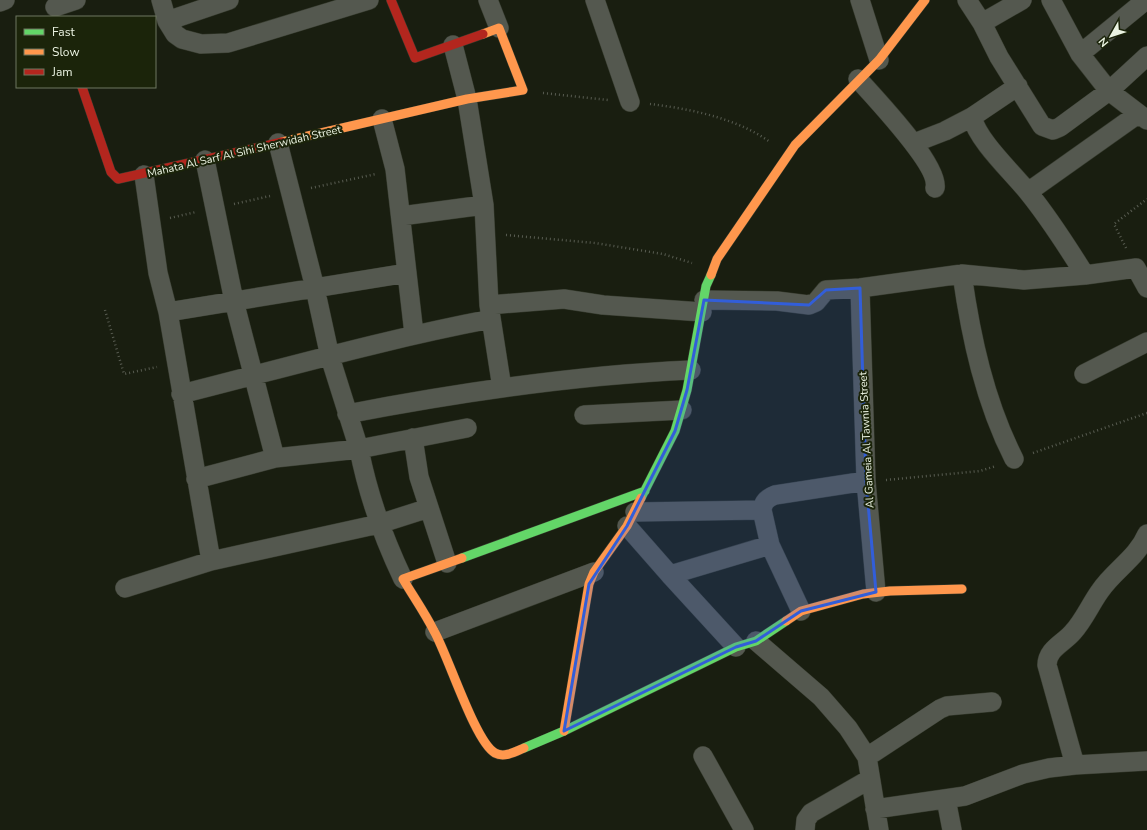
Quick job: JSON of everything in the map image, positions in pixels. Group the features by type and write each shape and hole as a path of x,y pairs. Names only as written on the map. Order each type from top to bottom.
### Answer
{"street":[{"path":"0,2 5,0"},
{"path":"55,8 76,0"},
{"path":"162,0 166,21 175,34 182,39 201,44 228,43 369,0"},
{"path":"166,21 229,0"},
{"path":"391,0 415,58 499,28"},
{"path":"488,0 523,90"},
{"path":"595,0 630,102"},
{"path":"860,0 879,60"},
{"path":"564,731 586,596 594,572 631,519 675,431 682,410 711,272 717,259 788,154 858,79 879,60 925,0"},
{"path":"967,0 982,23 999,57 1042,126 1053,130 1109,90 1147,56"},
{"path":"982,23 1022,0"},
{"path":"1028,192 1142,117 1109,90 1080,54 1051,0"},
{"path":"1080,54 1146,0"},
{"path":"453,45 467,99 484,205 490,312 502,388"},
{"path":"858,79 914,143 935,179 935,188"},
{"path":"914,143 945,131 972,117 1018,86"},
{"name":"Mahata Al Sarf Al Sihi Sherwidah Street","path":"82,88 111,172 118,179 144,175 467,99 523,90"},
{"path":"972,117 977,132 1028,192 1051,222 1085,275"},
{"path":"382,119 395,170 414,334"},
{"path":"278,143 315,288 330,357 359,449 365,481 379,524 403,579 435,632 475,725 491,750 504,755 511,754 564,731 736,647 756,641 801,611 876,592 962,589"},
{"path":"205,160 234,301 274,458"},
{"path":"144,175 158,273 168,312 196,479 212,561"},
{"path":"400,216 484,205"},
{"path":"181,394 330,357 490,312 564,299 603,305 703,306 777,301 809,305 816,302 826,290 860,288 962,274 1024,280 1085,275 1136,268 1147,288"},
{"path":"168,312 407,273"},
{"path":"962,274 968,319 989,401 1002,436 1014,460"},
{"name":"Al Gameia Al Tawnia Street","path":"860,288 866,481 876,592"},
{"path":"1084,374 1147,342"},
{"path":"347,414 450,395 591,376 691,370"},
{"path":"584,415 682,410"},
{"path":"196,479 274,458 359,449 466,428"},
{"path":"413,438 419,477 447,563"},
{"path":"801,611 770,545 762,510 767,499 774,495 866,481"},
{"path":"403,579 645,491"},
{"path":"125,588 212,561 379,524 429,508"},
{"path":"631,519 762,510"},
{"path":"631,519 670,575 736,647"},
{"path":"1074,765 1047,665 1047,659 1050,653 1072,633 1085,617 1100,591 1128,562 1147,534"},
{"path":"670,575 770,545"},
{"path":"435,632 594,572"},
{"path":"756,641 821,697 848,728 867,757 879,830"},
{"path":"867,757 946,706 992,702"},
{"path":"703,756 744,830"},
{"path":"875,809 946,798 982,790 1023,774 1074,765 1147,761"},
{"path":"806,830 806,820 811,813 870,779"},
{"path":"946,798 952,830"}],"path":[{"path":"523,90 675,107 723,119 760,135 788,154"},
{"path":"1136,268 1114,224 1147,199"},
{"path":"486,233 595,243 663,254 687,261 711,272"},
{"path":"105,310 124,374 157,367 158,373"}],"highlighted area":[{"path":"860,288 866,481 876,592 801,611 756,641 736,647 564,731 589,584 627,526 675,431 687,390 704,300 809,305 826,290"}],"traffic: fast":[{"path":"641,498 675,431 687,390 706,286 711,275"},
{"path":"462,558 645,491"},
{"path":"524,748 564,731 736,647 756,641 786,621"}],"traffic: slow":[{"path":"711,275 717,259 795,145 879,60 925,0"},
{"path":"282,142 467,99 523,90 499,28 483,34"},
{"path":"564,731 589,584 594,572 627,526 641,498"},
{"path":"462,558 403,579 434,631 462,697 479,733 487,746 495,753 502,755 510,754 524,748"},
{"path":"786,621 801,611 863,594 890,591 962,589"}],"traffic: jam":[{"path":"391,0 415,58 483,34"},
{"path":"82,88 111,172 118,179 282,142"}]}
